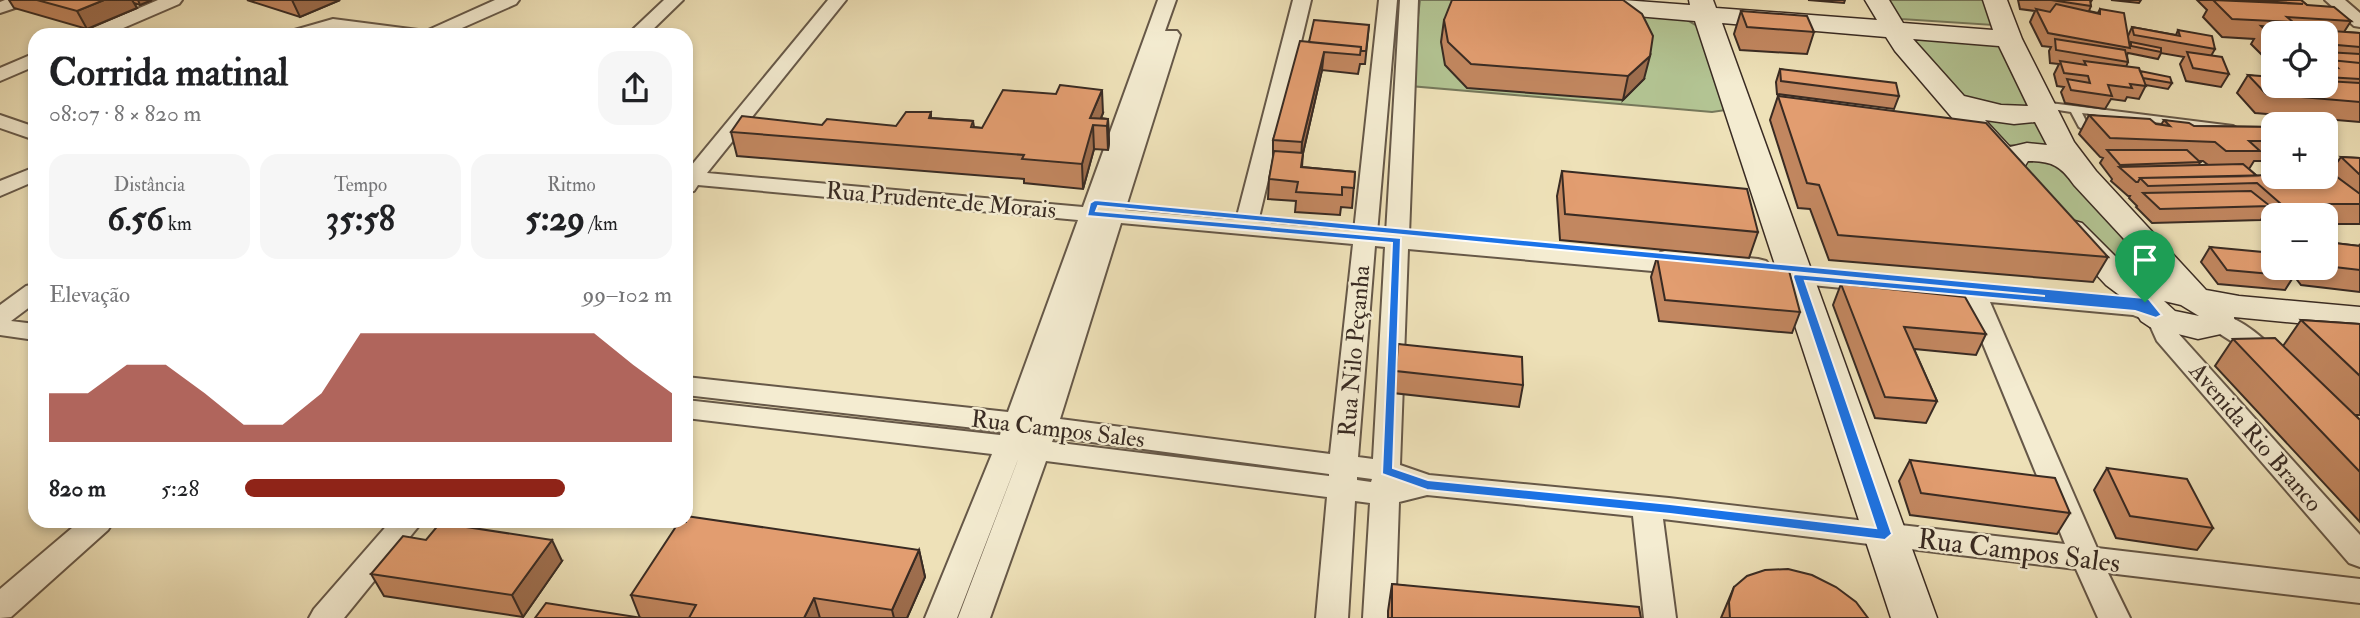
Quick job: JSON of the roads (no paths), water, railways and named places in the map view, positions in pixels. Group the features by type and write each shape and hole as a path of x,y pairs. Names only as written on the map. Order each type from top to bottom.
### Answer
{"main road":[{"path":"1531,0 1704,7"},
{"path":"1606,0 1704,7 1891,27 2008,35"},
{"path":"1877,0 1891,27 2019,176 2012,157 2022,153 2056,155 2074,162"},
{"path":"1996,0 2008,35 2060,143 2085,178 2207,309"},
{"path":"1704,7 1914,618"},
{"path":"1957,103 1987,112 2031,115 2043,108"},
{"name":"Avenida Rio Branco","path":"2055,213 2151,308"},
{"path":"2151,308 2150,293 2167,290 2207,309 2261,319 2360,328"},
{"path":"2207,309 2239,307 2360,318"}],"street":[{"path":"0,8 21,0"},
{"path":"108,28 173,0"},
{"path":"434,28 492,0"},
{"path":"447,28 510,0"},
{"path":"644,28 674,0"},
{"path":"693,172 837,0"},
{"path":"1104,210 1167,0"},
{"path":"974,618 1027,436 1104,210 1182,0"},
{"path":"1247,222 1303,0"},
{"name":"Rua Nilo Peçanha","path":"1332,618 1347,419 1388,0"},
{"name":"Rua Nilo Peçanha","path":"1379,618 1409,0"},
{"path":"2334,0 2358,19"},
{"path":"335,28 362,28"},
{"path":"0,75 28,67"},
{"path":"0,121 28,131"},
{"path":"0,170 28,158"},
{"name":"Rua Prudente de Morais","path":"693,174 1365,232 2151,308"},
{"path":"0,189 28,176"},
{"name":"Rua Prudente de Morais","path":"1797,273 2151,308"},
{"path":"1974,292 2114,618"},
{"name":"Avenida Rio Branco","path":"2151,308 2165,335 2360,555"},
{"path":"2207,309 2248,340 2285,376"},
{"name":"Rua Campos Sales","path":"693,387 1027,436 1344,477 1647,507 2360,591"},
{"name":"Rua Campos Sales","path":"693,410 1027,436"},
{"path":"941,618 1027,436"},
{"path":"1647,507 1660,618"},
{"path":"0,608 91,528"},
{"path":"325,618 402,528"}],"lane":[{"path":"2043,108 2075,108 2247,131"},
{"path":"2075,108 2084,127"}]}
